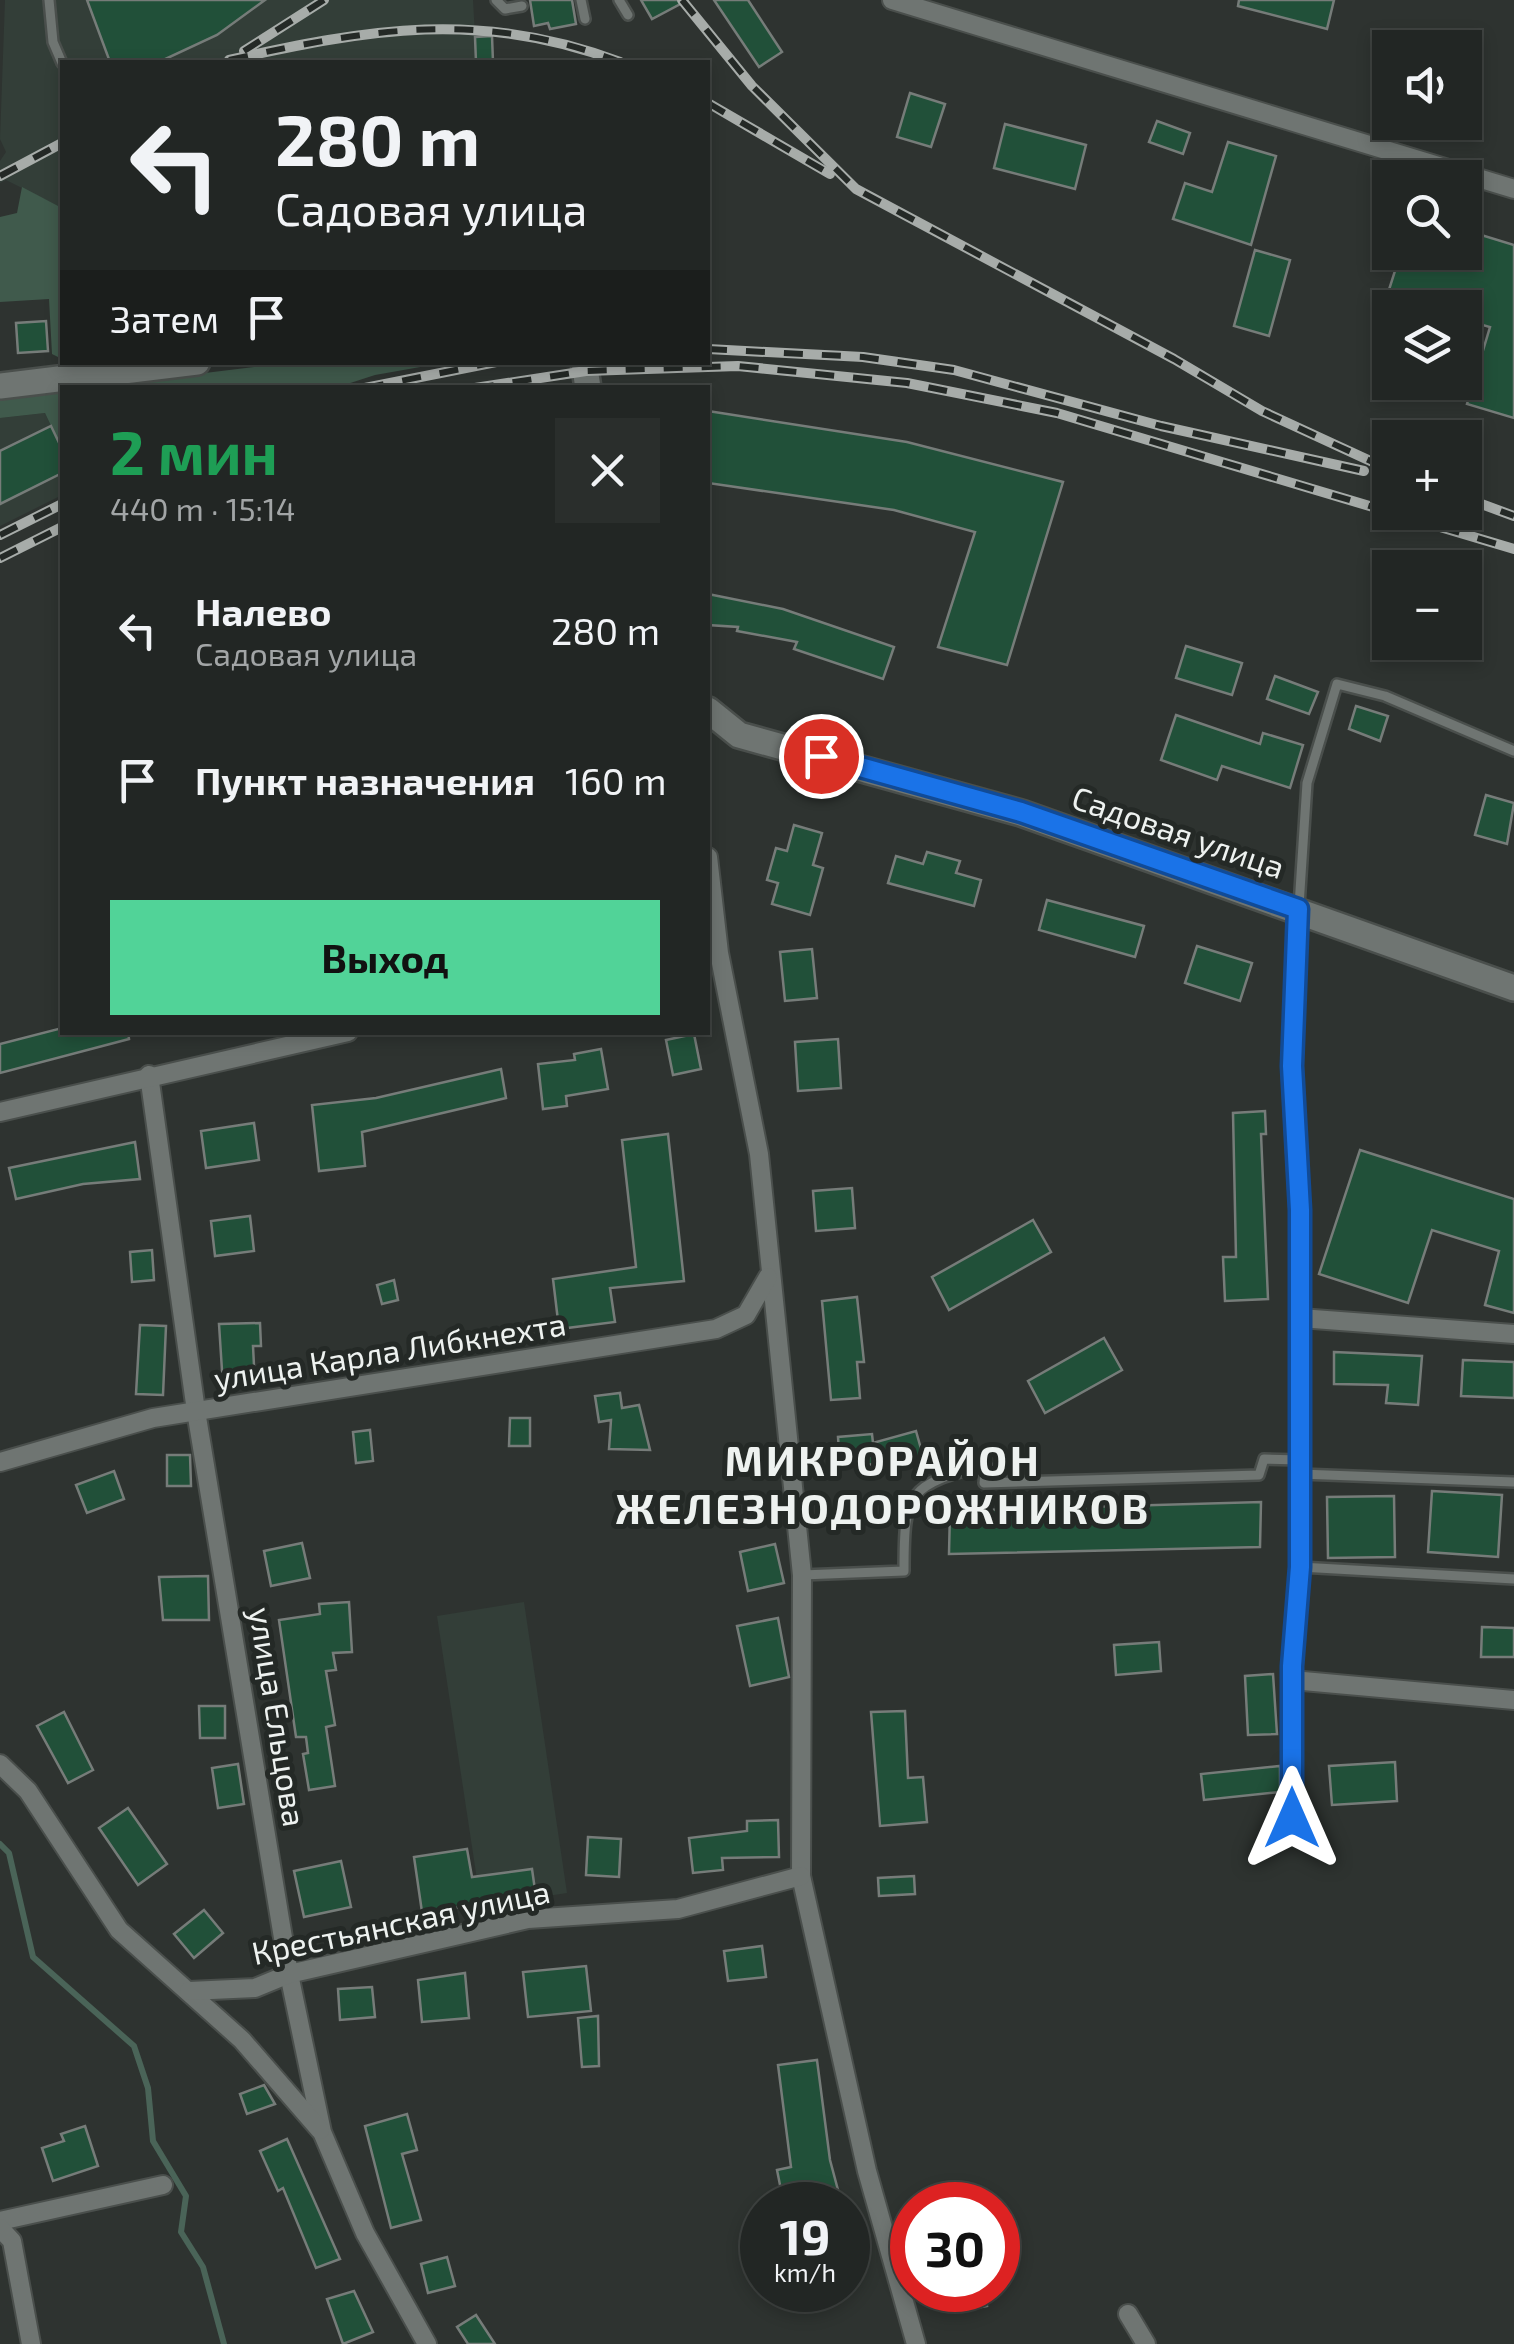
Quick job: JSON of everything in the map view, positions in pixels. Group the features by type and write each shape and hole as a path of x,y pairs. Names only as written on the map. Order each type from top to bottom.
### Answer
{"street":[{"path":"892,0 1514,189"},
{"path":"0,386 151,365"},
{"name":"Садовая улица","path":"710,712 739,735 1021,812 1514,988"},
{"path":"710,889 714,954 759,1154 768,1277 802,1575 801,1876 868,2171 916,2344"},
{"path":"1292,1818 1292,1680 1300,1567 1300,1318 1292,1066 1298,909"},
{"path":"0,1112 334,1035"},
{"name":"улица Ельцова","path":"149,1075 196,1411 289,1974 322,2132 365,2233 427,2344"},
{"name":"улица Карла Либкнехта","path":"0,1462 153,1418 716,1329 746,1316 768,1277"},
{"path":"1300,1318 1514,1334"},
{"path":"1292,1680 1514,1700"},
{"path":"0,1764 28,1791 119,1930 242,2040 322,2132"},
{"name":"Крестьянская улица","path":"188,1991 255,1988 289,1974 528,1919 678,1909 801,1876"},
{"path":"31,2344 12,2241 0,2224 163,2185"},
{"path":"1128,2314 1146,2344"}],"lane":[{"path":"49,0 53,42 60,60"},
{"path":"496,0 505,9 522,6"},
{"path":"582,0 584,19"},
{"path":"619,0 628,15"},
{"path":"1298,909 1307,783 1337,684 1385,696 1514,751"},
{"path":"802,1575 904,1572 904,1514 931,1479 986,1466 984,1483 1259,1475 1264,1459 1300,1467 1514,1482"},
{"path":"1300,1567 1514,1578"}],"shaded area":[{"path":"5,0 473,0 475,36 492,36 493,60 60,60 60,207 6,180 0,183 0,161 6,152 0,139"},
{"path":"45,413 60,445 60,496 0,526 0,418"},
{"path":"524,1602 567,1893 481,1906 437,1616"}],"green space":[{"path":"22,187 60,207 60,358 52,354 49,299 0,302 0,217 17,213"},
{"path":"270,365 432,365 344,385 106,385"},
{"path":"60,390 60,445 45,413 0,418 0,397"}],"building":[{"path":"87,0 265,0 217,35 163,60 109,60"},
{"path":"530,0 572,0 576,24 550,29 548,23 534,26"},
{"path":"641,0 688,0 652,19"},
{"path":"714,0 748,0 782,52 759,67"},
{"path":"1239,0 1334,0 1327,29 1238,6"},
{"path":"492,36 493,60 476,60 475,37"},
{"path":"910,93 945,104 931,147 897,137"},
{"path":"1157,121 1190,133 1183,154 1149,142"},
{"path":"1005,124 1086,145 1075,189 994,168"},
{"path":"1228,142 1276,156 1251,245 1173,219 1185,183 1212,192"},
{"path":"1482,235 1514,245 1514,418 1467,404 1468,400 1482,400 1482,354 1490,327 1482,325 1482,290 1389,290 1395,270 1482,270"},
{"path":"1255,250 1290,260 1269,336 1234,326"},
{"path":"46,321 48,351 18,353 16,323"},
{"path":"710,411 907,442 1063,482 1007,665 938,647 975,532 894,510 710,483"},
{"path":"51,426 60,445 60,474 0,504 0,451"},
{"path":"710,594 783,609 894,647 883,679 794,649 797,642 737,631 738,627 710,625"},
{"path":"1186,646 1242,663 1232,695 1176,678"},
{"path":"1275,676 1318,692 1309,714 1267,699"},
{"path":"1356,706 1388,716 1380,741 1349,729"},
{"path":"1176,715 1260,744 1263,733 1303,745 1290,788 1222,766 1217,780 1161,760"},
{"path":"1486,795 1514,803 1507,844 1475,835"},
{"path":"794,825 822,833 813,865 823,868 810,915 772,904 778,883 767,880 776,848 787,851"},
{"path":"927,852 960,861 956,873 981,880 974,906 888,883 896,856 923,864"},
{"path":"1047,900 1144,926 1135,957 1039,930"},
{"path":"1197,946 1252,963 1240,1001 1185,983"},
{"path":"812,949 817,998 785,1001 780,952"},
{"path":"60,1029 60,1035 128,1035 129,1039 0,1073 0,1044"},
{"path":"694,1035 701,1069 673,1075 666,1040"},
{"path":"838,1039 841,1088 798,1091 795,1042"},
{"path":"601,1049 608,1089 566,1096 567,1106 543,1109 538,1064 575,1060 574,1054"},
{"path":"501,1069 506,1098 362,1132 365,1166 319,1171 312,1105 376,1098"},
{"path":"1265,1111 1266,1134 1261,1134 1268,1299 1225,1301 1223,1257 1236,1257 1233,1113"},
{"path":"254,1123 259,1160 206,1168 201,1131"},
{"path":"668,1134 684,1281 610,1288 615,1322 559,1329 553,1279 636,1267 622,1140"},
{"path":"135,1142 140,1179 83,1184 16,1199 9,1168"},
{"path":"1360,1150 1514,1199 1514,1313 1485,1305 1499,1251 1432,1230 1408,1303 1319,1274"},
{"path":"852,1188 855,1228 816,1231 813,1191"},
{"path":"250,1216 254,1251 215,1256 211,1221"},
{"path":"1033,1220 1051,1252 949,1310 932,1277"},
{"path":"152,1250 154,1280 132,1282 130,1252"},
{"path":"394,1280 398,1300 382,1304 377,1285"},
{"path":"857,1297 864,1362 857,1362 860,1398 831,1400 822,1301"},
{"path":"260,1323 261,1346 253,1346 255,1385 223,1386 219,1324"},
{"path":"140,1325 166,1326 163,1395 136,1394"},
{"path":"1104,1338 1122,1370 1045,1413 1028,1381"},
{"path":"1334,1352 1422,1356 1418,1405 1386,1403 1388,1385 1334,1384"},
{"path":"1463,1360 1514,1362 1514,1398 1461,1396"},
{"path":"620,1393 622,1408 639,1405 650,1450 609,1449 611,1420 599,1422 595,1396"},
{"path":"510,1418 530,1418 530,1446 509,1446"},
{"path":"370,1430 373,1461 356,1463 353,1432"},
{"path":"916,1431 923,1456 898,1463 840,1466 838,1437 872,1434 873,1443"},
{"path":"167,1455 190,1455 191,1486 167,1486"},
{"path":"114,1471 124,1499 87,1513 76,1485"},
{"path":"1432,1491 1502,1495 1498,1557 1428,1552"},
{"path":"1394,1496 1395,1557 1328,1558 1327,1497"},
{"path":"1261,1502 1260,1547 949,1554 950,1511"},
{"path":"302,1543 310,1578 271,1586 264,1551"},
{"path":"775,1544 784,1583 748,1591 740,1552"},
{"path":"208,1576 209,1620 163,1620 159,1577"},
{"path":"349,1602 352,1652 333,1653 336,1670 326,1671 335,1725 326,1727 335,1786 309,1790 303,1754 308,1753 306,1737 296,1737 279,1620 320,1614 319,1604"},
{"path":"778,1618 789,1677 750,1686 737,1626"},
{"path":"1482,1627 1514,1628 1514,1657 1481,1657"},
{"path":"1159,1642 1161,1671 1116,1675 1114,1645"},
{"path":"1273,1674 1277,1734 1248,1735 1245,1676"},
{"path":"199,1706 225,1706 225,1738 200,1738"},
{"path":"905,1711 908,1778 923,1777 927,1822 880,1826 871,1712"},
{"path":"64,1712 93,1770 68,1783 37,1726"},
{"path":"1395,1762 1397,1801 1332,1805 1329,1766"},
{"path":"238,1764 244,1804 218,1808 212,1768"},
{"path":"1280,1766 1280,1792 1204,1800 1201,1774"},
{"path":"128,1808 167,1864 138,1885 99,1828"},
{"path":"778,1820 779,1857 722,1858 723,1870 693,1873 689,1838 747,1831 747,1821"},
{"path":"588,1837 621,1839 619,1877 586,1875"},
{"path":"467,1849 472,1877 532,1869 536,1897 422,1912 414,1857"},
{"path":"341,1861 351,1907 304,1917 294,1871"},
{"path":"914,1876 915,1894 879,1896 878,1878"},
{"path":"204,1910 223,1933 194,1958 174,1934"},
{"path":"762,1946 766,1977 728,1981 724,1951"},
{"path":"586,1966 591,2011 528,2017 523,1972"},
{"path":"465,1973 469,2018 422,2022 418,1980"},
{"path":"372,1987 375,2017 340,2020 338,1989"},
{"path":"598,2016 599,2066 582,2067 578,2018"},
{"path":"817,2060 836,2182 779,2182 777,2170 791,2167 778,2065"},
{"path":"264,2085 275,2104 247,2114 240,2094"},
{"path":"407,2114 417,2150 402,2154 421,2220 391,2228 365,2126"},
{"path":"85,2126 98,2166 53,2181 42,2148 64,2141 61,2134"},
{"path":"287,2139 340,2259 316,2268 283,2188 278,2191 260,2151"},
{"path":"447,2257 455,2286 428,2293 421,2264"},
{"path":"354,2291 373,2332 343,2344 327,2299"},
{"path":"476,2315 495,2344 468,2344 457,2327"}],"waterway":[{"path":"0,1844 9,1853 33,1957 134,2046 148,2088 153,2141 186,2196 181,2232 203,2267 224,2344"}],"railway":[{"path":"244,51 324,0"},
{"path":"682,0 752,86 856,189 1174,359 1262,411 1372,462"},
{"path":"229,60 330,40 425,29 520,35 614,60"},
{"path":"710,104 830,174"},
{"path":"0,176 60,144"},
{"path":"710,349 863,357 954,370 1161,426 1364,471"},
{"path":"380,385 481,365"},
{"path":"495,385 586,371 738,366 907,383 1057,413 1514,549"},
{"path":"1482,504 1514,516"},
{"path":"0,535 60,505"},
{"path":"0,558 60,528"}],"district":[{"name":"МИКРОРАЙОН ЖЕЛЕЗНОДОРОЖНИКОВ","path":"883,1485"}],"route":[{"path":"821,756 995,808 1021,812 1298,909 1292,1066 1300,1210 1300,1567 1292,1666 1292,1818"}]}
